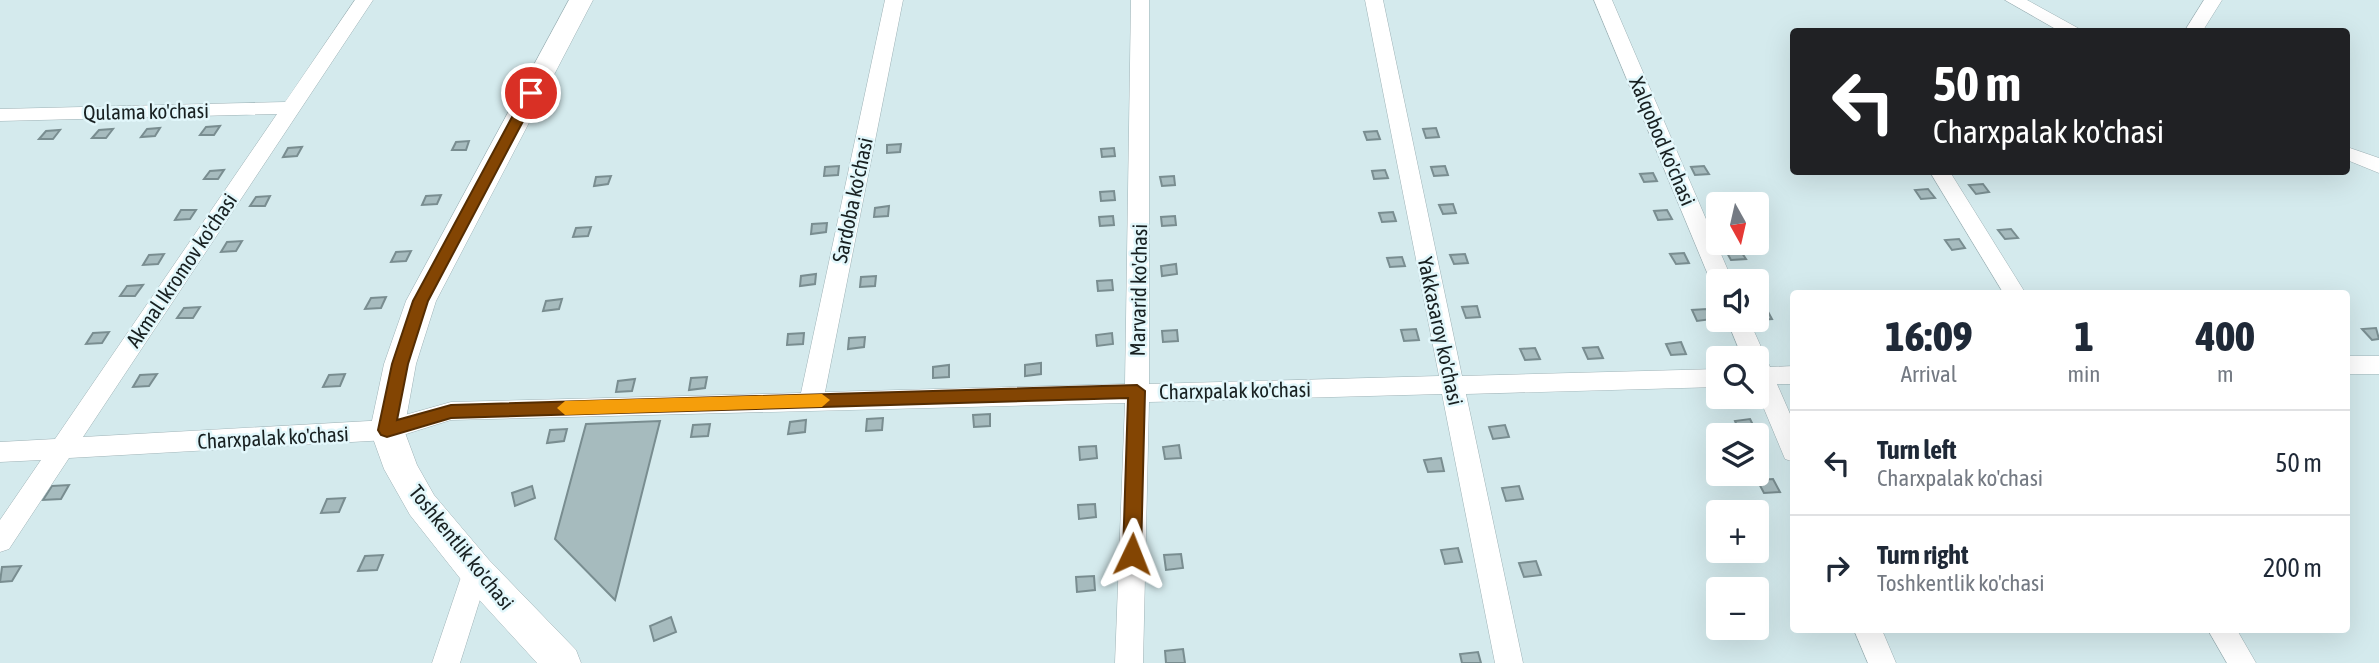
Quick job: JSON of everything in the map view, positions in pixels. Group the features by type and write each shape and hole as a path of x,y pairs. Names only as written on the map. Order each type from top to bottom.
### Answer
{"main road":[{"path":"387,430 400,364 421,301 580,0"},
{"name":"Toshkentlik ko'chasi","path":"387,430 401,469 422,505 476,571 562,663"}],"street":[{"name":"Akmal Ikromov ko'chasi","path":"0,541 364,0"},
{"name":"Sardoba ko'chasi","path":"811,401 894,0"},
{"name":"Marvarid ko'chasi","path":"1129,663 1137,391 1140,0"},
{"name":"Yakkasaroy ko'chasi","path":"1374,0 1509,663"},
{"name":"Xalqobod ko'chasi","path":"1604,0 1717,269"},
{"path":"2014,0 2068,28"},
{"path":"2196,28 2213,0"},
{"name":"Qulama ko'chasi","path":"0,115 292,108"},
{"path":"2350,154 2379,166"},
{"path":"1942,175 2013,290"},
{"path":"2350,365 2379,365"},
{"path":"1769,371 1790,374"},
{"name":"Charxpalak ko'chasi","path":"0,452 387,430 451,411 1706,377"},
{"path":"1769,394 1790,443"},
{"path":"446,663 476,571"},
{"path":"1869,633 1882,663"},
{"path":"2224,633 2242,663"}],"building":[{"path":"220,126 214,135 200,135 206,127"},
{"path":"160,128 155,136 141,137 147,129"},
{"path":"1436,128 1439,137 1426,138 1423,129"},
{"path":"113,129 106,138 92,138 99,130"},
{"path":"60,130 53,139 39,139 46,131"},
{"path":"1377,131 1380,139 1367,140 1364,132"},
{"path":"469,141 466,150 452,150 456,142"},
{"path":"901,144 900,152 887,153 887,145"},
{"path":"302,147 297,156 283,157 288,148"},
{"path":"1114,148 1115,156 1102,157 1101,149"},
{"path":"839,166 838,175 824,176 825,167"},
{"path":"1445,166 1448,175 1434,176 1431,167"},
{"path":"1704,166 1709,174 1695,175 1691,167"},
{"path":"224,170 218,179 204,179 210,171"},
{"path":"1385,170 1388,178 1374,179 1372,171"},
{"path":"1653,173 1657,181 1644,182 1640,174"},
{"path":"611,176 608,184 594,186 596,177"},
{"path":"1174,176 1175,185 1162,186 1160,177"},
{"path":"1983,184 1989,192 1976,194 1969,185"},
{"path":"1928,189 1935,198 1921,199 1915,190"},
{"path":"1114,191 1115,200 1101,201 1100,192"},
{"path":"441,195 437,204 422,205 426,196"},
{"path":"270,196 265,206 250,206 256,197"},
{"path":"1453,204 1456,213 1443,214 1439,205"},
{"path":"889,206 888,216 874,217 875,208"},
{"path":"181,210 196,210 190,219 175,220"},
{"path":"1667,210 1672,219 1658,220 1654,211"},
{"path":"1393,212 1396,221 1382,222 1379,213"},
{"path":"1113,216 1114,225 1100,226 1099,217"},
{"path":"1175,216 1176,225 1162,226 1161,217"},
{"path":"827,223 826,232 811,234 812,224"},
{"path":"591,227 588,236 573,237 576,228"},
{"path":"2011,229 2018,238 2005,239 1998,230"},
{"path":"1959,239 1965,248 1952,250 1945,240"},
{"path":"242,241 236,251 221,252 227,242"},
{"path":"411,251 406,261 391,262 396,252"},
{"path":"1684,253 1689,263 1676,264 1670,254"},
{"path":"164,254 158,264 143,265 149,255"},
{"path":"1465,254 1468,263 1454,264 1450,255"},
{"path":"1729,256 1744,256 1746,259 1731,260"},
{"path":"1402,257 1405,266 1390,267 1387,258"},
{"path":"1176,264 1177,274 1162,276 1161,266"},
{"path":"816,274 815,284 800,286 801,276"},
{"path":"876,276 875,286 860,287 861,277"},
{"path":"1112,280 1113,290 1098,291 1097,281"},
{"path":"143,285 135,296 120,296 127,286"},
{"path":"386,297 381,308 365,309 371,298"},
{"path":"562,299 559,309 543,311 546,301"},
{"path":"1477,306 1480,317 1466,318 1462,307"},
{"path":"200,307 193,318 177,318 184,308"},
{"path":"1706,309 1706,320 1697,321 1692,310"},
{"path":"2376,328 2379,339 2372,340 2362,329"},
{"path":"1416,329 1419,340 1404,341 1401,330"},
{"path":"1177,330 1178,341 1163,342 1162,331"},
{"path":"109,332 102,343 86,344 93,333"},
{"path":"804,333 803,344 787,345 788,334"},
{"path":"1112,333 1113,344 1097,346 1096,335"},
{"path":"865,337 864,347 848,349 849,338"},
{"path":"1681,342 1686,354 1671,355 1666,344"},
{"path":"1598,347 1603,358 1588,359 1583,348"},
{"path":"1535,348 1540,359 1525,360 1520,349"},
{"path":"1041,363 1041,374 1025,376 1025,365"},
{"path":"949,365 949,377 933,378 933,367"},
{"path":"157,374 149,386 133,387 140,375"},
{"path":"345,374 340,386 323,387 329,375"},
{"path":"707,377 705,388 689,390 691,378"},
{"path":"635,379 632,391 616,392 618,381"},
{"path":"990,414 990,426 974,427 973,415"},
{"path":"883,418 882,430 866,431 867,419"},
{"path":"1750,419 1752,423 1736,423 1735,421"},
{"path":"806,420 805,432 788,434 790,422"},
{"path":"660,421 615,600 555,539 586,424"},
{"path":"710,424 708,436 691,437 693,425"},
{"path":"1505,425 1509,437 1493,439 1489,427"},
{"path":"567,429 564,441 547,443 550,430"},
{"path":"1179,445 1181,458 1165,459 1163,447"},
{"path":"1096,446 1097,458 1080,460 1079,447"},
{"path":"1441,458 1444,471 1428,472 1424,460"},
{"path":"1769,479 1773,479 1780,492 1764,493 1760,486 1769,486"},
{"path":"69,485 61,499 43,500 52,486"},
{"path":"532,486 535,498 515,506 512,493"},
{"path":"1519,486 1523,499 1506,501 1502,488"},
{"path":"345,498 339,512 321,513 327,499"},
{"path":"1095,504 1096,517 1079,519 1078,505"},
{"path":"1458,548 1462,562 1445,564 1441,550"},
{"path":"1181,554 1183,568 1166,570 1164,555"},
{"path":"383,555 377,570 358,571 365,556"},
{"path":"1536,561 1541,575 1524,577 1519,563"},
{"path":"21,566 12,581 0,582 2,567"},
{"path":"1094,576 1095,590 1077,592 1076,577"},
{"path":"671,617 676,632 654,641 650,626"},
{"path":"1183,649 1185,663 1166,663 1165,651"},
{"path":"1478,652 1481,663 1462,663 1460,654"}],"slow traffic":[{"path":"565,408 822,400"}],"route":[{"path":"531,93 421,301 400,364 387,430 419,418 451,411 1137,391 1132,554"}]}
